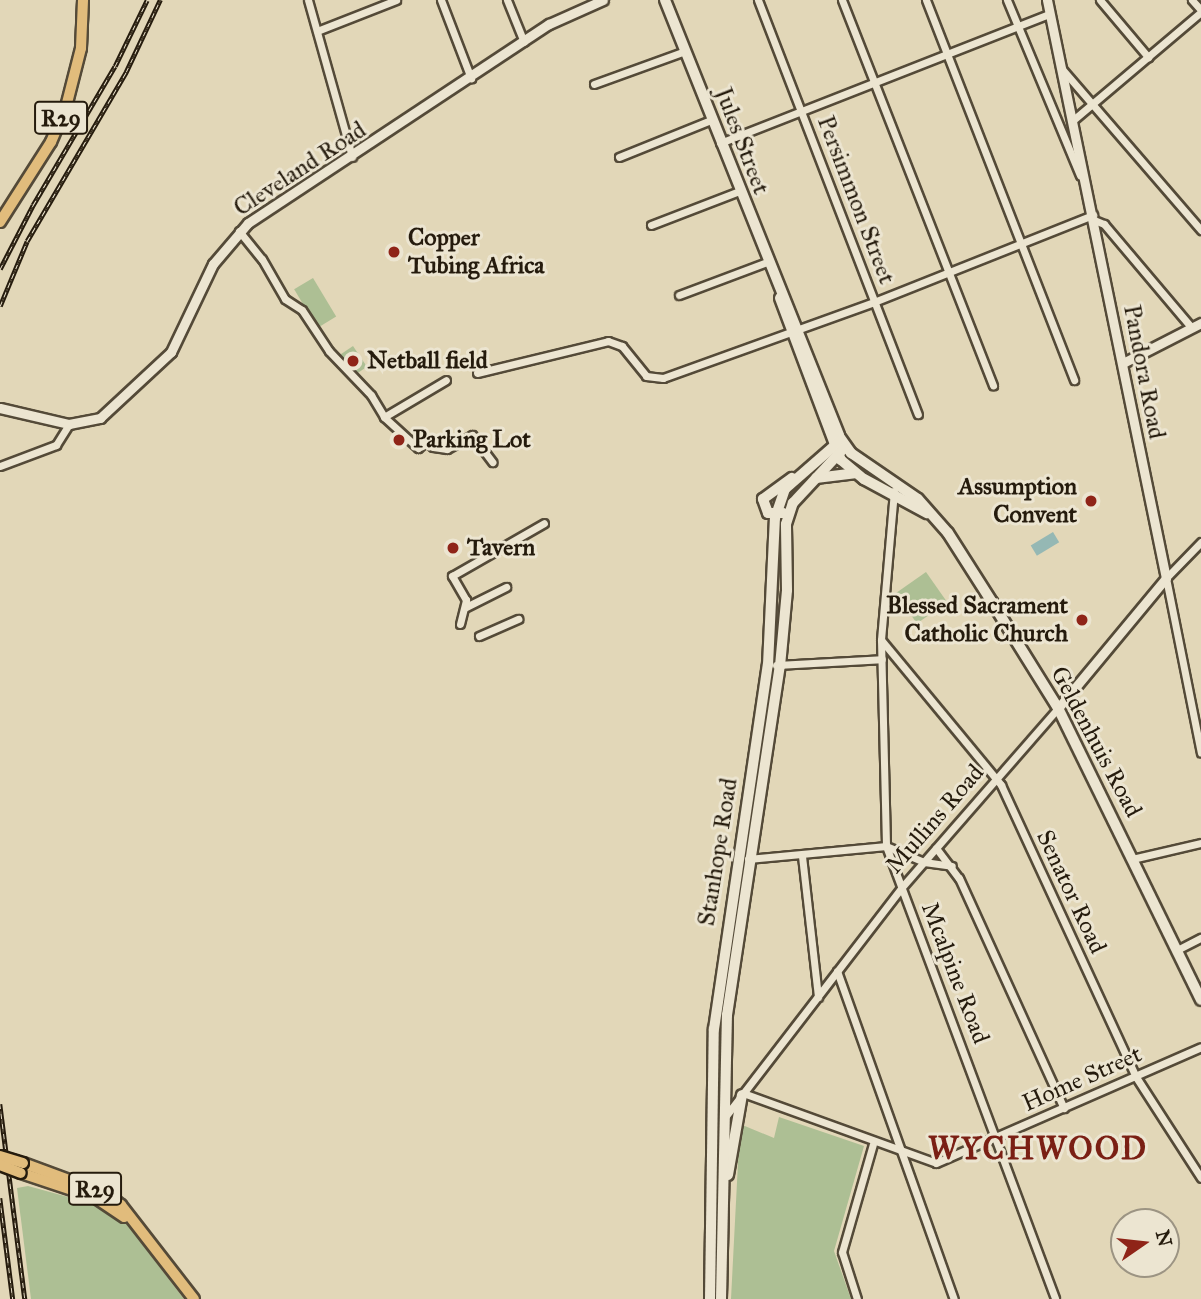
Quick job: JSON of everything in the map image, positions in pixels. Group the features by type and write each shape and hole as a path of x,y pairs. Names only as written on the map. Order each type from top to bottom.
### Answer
{"main road":[{"name":"R29","path":"0,222 51,142 66,107 81,48 83,0"},
{"name":"Jules Street","path":"665,0 840,447"},
{"name":"Geldenhuis Road","path":"840,447 855,473 933,516"},
{"name":"Geldenhuis Road","path":"840,447 895,482 933,516 1058,708 1200,993"},
{"name":"Stanhope Road","path":"774,665 776,514 780,497 801,474 840,447"},
{"path":"801,474 764,496 764,509 776,514 789,512 840,447"},
{"path":"816,478 855,473"},
{"name":"Stanhope Road","path":"710,1299 710,1132 714,1029 774,665 786,615 789,512"},
{"path":"773,612 786,615"},
{"name":"Stanhope Road","path":"721,1299 727,1015 743,859"},
{"path":"722,1213 743,1094 724,1077"},
{"name":"R29","path":"0,1156 22,1168"},
{"name":"R29","path":"0,1165 22,1168 107,1194 132,1215 194,1299"}],"street":[{"path":"308,0 352,158"},
{"path":"317,31 396,0"},
{"path":"441,0 471,78"},
{"path":"507,0 524,42"},
{"name":"Cleveland Road","path":"0,408 69,424 100,418 158,367 186,328 213,264 239,231 559,18 602,0"},
{"name":"Persimmon Street","path":"758,0 918,414"},
{"path":"842,0 993,385"},
{"path":"926,0 1074,380"},
{"path":"1007,0 1086,188"},
{"name":"Pandora Road","path":"1047,0 1094,218 1201,753"},
{"path":"1100,0 1147,57"},
{"path":"1072,121 1201,11 1192,0"},
{"path":"720,143 1050,14"},
{"path":"594,85 685,51"},
{"path":"1061,69 1201,230"},
{"path":"619,158 711,120"},
{"path":"651,225 739,191"},
{"path":"477,373 608,341 622,346 646,376 656,380 794,332 1094,218 1104,224 1198,326 1123,363"},
{"path":"239,231 262,259 285,299 302,310 329,351 371,395 384,417 418,448 426,441 433,447 447,449 472,435 492,461"},
{"path":"680,295 767,262"},
{"path":"384,417 446,380"},
{"path":"0,466 56,445 69,424"},
{"name":"Mcalpine Road","path":"895,482 881,640 886,846 1055,1299"},
{"path":"460,624 466,600 453,576 544,523"},
{"name":"Mullins Road","path":"710,1132 743,1094 902,887 1058,708 1166,578 1201,542"},
{"path":"466,607 506,587"},
{"path":"480,636 518,619"},
{"name":"Senator Road","path":"881,640 996,777 1136,1077 1201,1178"},
{"path":"774,665 882,659"},
{"path":"1132,859 1201,843"},
{"path":"743,859 802,856 886,846 925,862 952,866"},
{"path":"936,848 952,866 1064,1108"},
{"path":"802,856 817,997"},
{"path":"1177,950 1201,938"},
{"path":"836,971 954,1299"},
{"name":"Home Street","path":"743,1094 873,1144 936,1163 1201,1047"},
{"path":"857,1299 842,1252 873,1144"}],"green space":[{"path":"313,278 336,317 317,328 294,289"},
{"name":"Netball field","path":"353,346 367,367 353,376 339,356"},
{"path":"926,572 947,602 917,624 896,593"},
{"path":"779,1117 864,1146 834,1251 851,1299 731,1299 740,1124 774,1138"},
{"path":"28,1186 101,1206 126,1223 184,1299 31,1299 17,1188"}],"water":[{"path":"1053,532 1059,542 1037,556 1031,545"}],"railway":[{"path":"0,269 33,205 115,66 147,0"},
{"path":"0,306 27,241 126,72 160,0"},
{"path":"0,1104 25,1299"},
{"path":"0,1198 13,1299"}],"place":[{"name":"Copper Tubing Africa","path":"394,252"},
{"name":"Netball field","path":"353,361"},
{"name":"Parking Lot","path":"399,440"},
{"name":"Assumption Convent","path":"1091,501"},
{"name":"Tavern","path":"453,548"},
{"name":"Blessed Sacrament Catholic Church","path":"1082,620"}],"district":[{"name":"WYCHWOOD","path":"1038,1149"}]}
